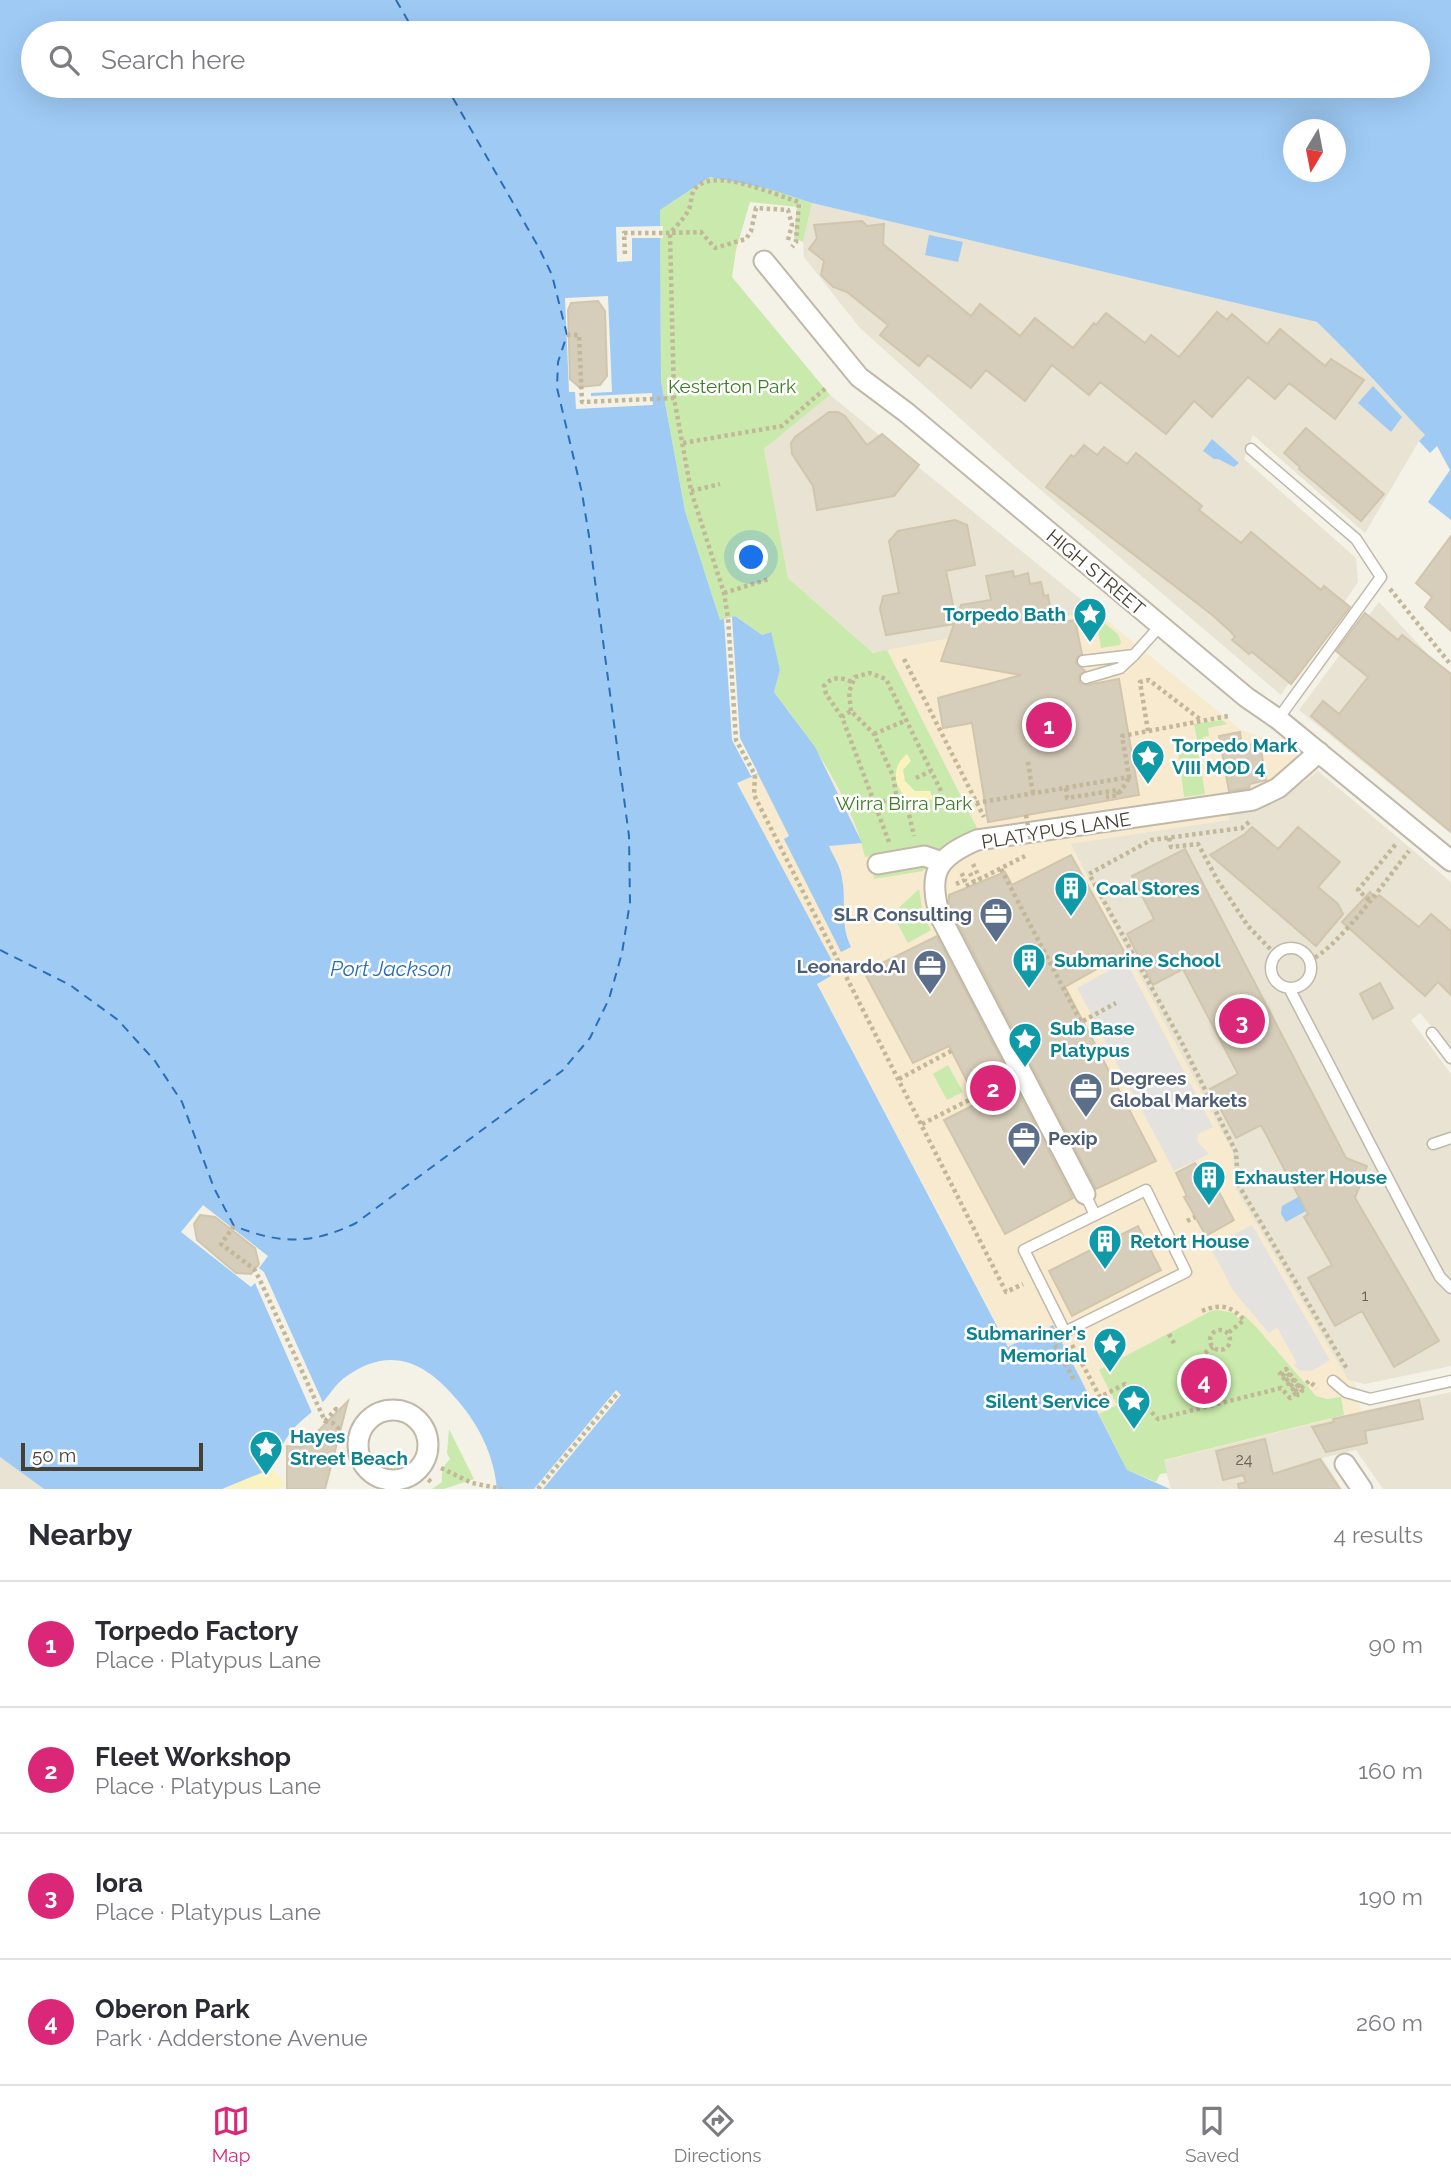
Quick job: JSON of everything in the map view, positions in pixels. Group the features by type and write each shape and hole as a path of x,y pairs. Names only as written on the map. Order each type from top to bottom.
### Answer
{"street":[{"name":"HIGH STREET","path":"764,261 859,377 907,413 1246,697 1278,719 1451,861"},
{"name":"PLATYPUS LANE","path":"942,862 948,854 977,840 1253,800 1278,788 1319,752"},
{"path":"878,864 924,856 942,862 934,882 940,916 1085,1194"},
{"path":"387,1410 408,1413 424,1426 429,1446 425,1476 369,1482 367,1470 358,1454 359,1435 369,1419 387,1410"},
{"path":"1345,1464 1362,1489"}],"lane":[{"path":"1251,449 1356,539 1381,577 1278,719"},
{"path":"1086,678 1121,668 1160,626"},
{"path":"1083,662 1134,655"},
{"path":"1295,949 1306,956 1311,968 1307,981 1296,988 1278,983 1271,967 1276,955 1295,949"},
{"path":"1289,988 1370,1140 1384,1174 1440,1276 1451,1288"},
{"path":"1432,1033 1451,1058"},
{"path":"1433,1144 1451,1138"},
{"path":"1146,1190 1186,1272 1065,1332 1037,1277 1024,1250 1146,1190"},
{"path":"1085,1194 1095,1215"},
{"path":"1334,1381 1346,1392 1370,1399 1451,1381"}],"path":[{"path":"792,247 796,242 799,202 716,179 695,188 690,198 690,209 670,233 674,398 691,491 724,593 736,740 755,775 754,795 1006,1292 1037,1277"},
{"path":"625,254 624,233 701,232 715,248 746,239 751,231 756,208 788,210 792,225 788,240"},
{"path":"566,335 579,335 582,402 674,398"},
{"path":"683,443 782,426 827,387"},
{"path":"691,491 720,484"},
{"path":"1381,577 1451,665"},
{"path":"724,593 769,579"},
{"path":"904,659 984,818"},
{"path":"914,837 908,810 897,795 893,776 874,734 851,711 849,692 855,677 879,674 886,679 941,791"},
{"path":"852,682 835,678 824,686 826,694 842,717 889,842"},
{"path":"1148,731 1140,682 1149,680 1201,721"},
{"path":"842,717 851,711"},
{"path":"1066,804 1119,795 1118,792 1121,792 1129,777 1122,736 1227,716"},
{"path":"874,734 906,720"},
{"path":"1028,761 1033,793"},
{"path":"916,778 931,771"},
{"path":"976,803 1129,777"},
{"path":"1066,788 1067,798 1118,792"},
{"path":"876,805 897,795"},
{"path":"1026,815 1031,842"},
{"path":"1252,817 1248,825 1241,828 1151,841 1089,874 1181,1041 1236,1152 1238,1184 1352,1377"},
{"path":"1369,900 1358,890 1396,844 1386,836"},
{"path":"1169,838 1171,847 1198,844 1218,881 1248,926 1276,955"},
{"path":"1309,961 1321,956 1406,855"},
{"path":"967,886 1007,866"},
{"path":"1001,869 1081,1022 1116,1003"},
{"path":"970,873 974,882"},
{"path":"899,1079 951,1051"},
{"path":"922,1124 975,1097"},
{"path":"234,1226 220,1244 254,1269 325,1422"},
{"path":"1202,1311 1223,1306 1236,1312 1244,1320 1228,1333"},
{"path":"1219,1329 1228,1333 1231,1340 1226,1349 1213,1347 1210,1341 1213,1332 1219,1329"},
{"path":"1065,1332 1100,1397 1125,1384 1158,1419 1281,1388 1290,1398 1299,1390"},
{"path":"1035,1334 1042,1346"},
{"path":"1169,1334 1175,1345"},
{"path":"1052,1339 1074,1380"},
{"path":"1205,1353 1213,1347"},
{"path":"1299,1390 1283,1374 1286,1372 1302,1391 1298,1395 1280,1374 1286,1369 1299,1390"},
{"path":"538,1489 617,1394"},
{"path":"325,1422 336,1409 338,1411"},
{"path":"325,1422 333,1423 338,1428 337,1432 344,1437"},
{"path":"441,1468 472,1483 502,1489"}],"shaded area":[{"path":"812,203 1317,322 1355,357 1425,435 1365,533 1253,435 1244,459 1356,558 1358,582 1281,695 1015,468 859,327 804,257 803,242"},
{"path":"830,395 1095,611 873,653 788,578 764,449"},
{"path":"1379,602 1451,679 1451,834 1299,710"},
{"name":"Sub Base Platypus","path":"1095,611 1241,730 1293,748 1318,771 1307,780 1254,808 1229,811 1229,820 1070,844 1233,1153 1234,1186 1348,1380 1355,1383 1361,1412 1127,1470 1031,1336 1009,1347 817,984 837,972 737,783 758,773 790,837 785,839 850,946 842,917 842,875 828,846 861,843 780,670"},
{"path":"1318,771 1451,882 1451,1049 1420,1013 1411,1020 1451,1074 1451,1366 1365,1384 1348,1380 1234,1186 1233,1153 1070,843 1229,820 1229,811 1307,780"},
{"path":"1126,961 1213,1127 1198,1134 1197,1141 1209,1154 1174,1171 1077,988"},
{"path":"1252,1225 1330,1360 1312,1371 1299,1370 1294,1365 1297,1364 1277,1327 1269,1333 1234,1292 1210,1247"},
{"path":"1451,1392 1451,1489 1383,1489 1356,1450 1322,1458 1342,1489 1171,1489 1163,1460 1344,1415"},
{"path":"0,1457 44,1489 0,1489"}],"green space":[{"path":"710,177 769,189 812,203 803,242 794,238 797,207 750,202 736,250 732,277 830,395 764,449 788,578 873,653 887,650 978,830 962,837 923,871 874,879 870,856 865,857 859,835 840,791 802,729 774,692 780,670 770,632 762,635 735,616 720,620 685,511 661,381 660,210"},
{"path":"1104,623 1118,634 1120,645 1101,648 1097,624"},
{"path":"1222,720 1227,724 1208,728 1209,736 1203,737 1205,750 1199,753 1205,794 1184,797 1178,750 1186,742 1197,740 1194,724"},
{"path":"919,889 923,915 931,930 908,943 892,914"},
{"path":"948,1065 963,1092 947,1100 933,1074"},
{"path":"1211,1311 1233,1313 1239,1319 1244,1315 1316,1396 1327,1399 1341,1397 1344,1415 1164,1460 1167,1473 1160,1474 1156,1482 1127,1470 1099,1414 1117,1405 1099,1370"},
{"path":"449,1429 474,1479 444,1489 432,1489 442,1482 443,1469 450,1459 447,1453"}],"sand":[{"path":"907,754 911,761 903,770 905,781 915,791 930,791 933,799 917,802 909,799 899,788 896,781 897,767"},
{"name":"Hayes Street Beach","path":"271,1469 285,1484 278,1489 222,1489"}],"water":[{"name":"Port Jackson","path":"0,0 1451,0 1451,520 1428,502 1450,470 1437,446 1430,453 1419,441 1425,435 1317,322 710,177 660,210 661,381 685,511 720,620 735,616 762,635 771,632 780,670 774,692 815,747 862,843 829,846 841,874 845,929 851,947 841,952 784,839 789,836 758,774 737,783 838,972 817,984 1008,1347 1053,1325 1127,1470 1170,1489 497,1489 485,1442 459,1402 447,1388 421,1368 393,1360 361,1367 344,1378 292,1431 271,1469 222,1489 44,1489 0,1457"},
{"path":"929,235 963,242 958,262 925,255"},
{"path":"1373,386 1402,417 1391,432 1358,403"},
{"path":"1212,439 1239,463 1234,467 1203,451"},
{"path":"1325,1182 1333,1196 1286,1222 1281,1214 1282,1206"}],"pier":[{"path":"663,226 663,238 632,238 632,261 617,262 616,227"},
{"path":"608,296 612,392 591,393 591,396 652,393 653,405 576,409 575,392 569,392 565,298"},
{"path":"732,617 740,738 758,773 751,776 732,740 724,619"},
{"path":"203,1205 268,1256 259,1268 264,1272 324,1405 313,1415 255,1283 251,1287 181,1232"},
{"path":"616,1390 621,1395 543,1489 534,1489"}],"building":[{"path":"862,221 867,226 884,224 883,244 971,316 980,304 1020,336 1035,318 1073,348 1106,313 1145,343 1151,335 1179,357 1217,312 1227,320 1232,314 1267,344 1280,329 1325,366 1331,359 1364,380 1335,419 1289,383 1275,399 1248,377 1212,417 1194,401 1166,434 1100,382 1089,395 1052,365 1025,401 986,370 971,388 928,355 919,366 880,335 888,325 847,292 833,287 821,275 824,261 809,249 817,238 814,225"},
{"path":"598,301 605,311 607,376 600,385 579,387 570,379 568,310 571,303"},
{"path":"829,412 838,412 845,416 867,445 882,434 919,465 894,496 817,510 813,486 792,454 791,443 795,437"},
{"path":"1306,428 1384,494 1361,521 1284,453"},
{"path":"1084,445 1097,455 1104,447 1127,464 1136,453 1202,506 1199,510 1241,543 1251,532 1321,590 1324,586 1350,607 1291,684 1252,652 1249,654 1232,640 1235,637 1211,614 1046,487 1071,455 1074,457"},
{"path":"955,520 967,525 975,565 946,571 956,620 961,605 991,600 986,576 1013,571 1014,577 1028,573 1030,584 1041,582 1044,596 1048,595 1053,624 1075,620 1082,654 1077,657 1076,663 1085,671 1079,676 1080,683 1087,685 1119,679 1139,795 988,822 972,723 943,728 938,698 1021,675 941,661 954,624 886,635 880,609 883,596 899,593 889,541 898,531"},
{"path":"1451,536 1451,631 1425,607 1432,597 1416,583"},
{"path":"1365,613 1398,640 1402,635 1451,674 1451,832 1311,716 1323,701 1339,714 1368,677 1336,651"},
{"path":"1240,732 1242,746 1260,743 1266,780 1250,784 1249,788 1229,791 1219,736"},
{"path":"1252,827 1278,849 1298,827 1340,862 1318,887 1338,904 1343,914 1316,946 1210,855"},
{"path":"1185,849 1346,1158 1367,1166 1355,1198 1439,1341 1394,1367 1362,1311 1335,1326 1308,1278 1332,1265 1304,1217 1308,1214 1261,1125 1236,1138 1210,1089 1238,1074 1183,969 1153,985 1127,934 1154,919 1132,876"},
{"name":"Submarine School","path":"1071,855 1125,953 1065,987 1156,1161 1096,1189 949,902 949,895 1005,872 1012,885"},
{"path":"1370,892 1376,898 1379,895 1419,927 1431,914 1451,931 1451,995 1438,982 1425,996 1342,922"},
{"path":"937,936 1073,1198 1005,1234 944,1120 978,1103 949,1046 913,1063 864,972"},
{"path":"1380,983 1393,1008 1373,1019 1360,994"},
{"name":"Exhauster House","path":"1195,1163 1206,1185 1213,1181 1234,1220 1206,1236 1184,1197 1187,1196 1176,1173"},
{"path":"200,1215 215,1217 255,1248 259,1264 251,1274 236,1273 197,1240 194,1224"},
{"name":"Retort House","path":"1138,1226 1161,1270 1072,1316 1049,1271"},
{"path":"1419,1400 1423,1419 1365,1431 1367,1443 1326,1452 1312,1427 1334,1422 1333,1419"},
{"path":"348,1401 325,1489 287,1489 287,1446 302,1447"},
{"path":"1265,1439 1273,1474 1320,1459 1340,1489 1239,1489 1238,1484 1246,1482 1243,1475 1223,1480 1216,1451"}],"ferry route":[{"path":"396,0 408,21"},
{"path":"0,950 70,985 118,1020 155,1061 182,1102 214,1188 234,1226 281,1239 310,1238 356,1223 562,1071 590,1038 609,999 622,953 630,902 629,836 589,536 582,493 557,388 558,362 567,335 552,275 453,98"}],"place":[{"name":"Torpedo Bath","path":"1090,644"},
{"name":"Torpedo Factory","path":"1049,725"},
{"name":"Torpedo Mark VIII MOD 4","path":"1148,786"},
{"name":"Coal Stores","path":"1071,918"},
{"name":"SLR Consulting","path":"996,944"},
{"name":"Submarine School","path":"1029,990"},
{"name":"Leonardo.AI","path":"930,996"},
{"name":"Iora","path":"1242,1021"},
{"name":"Sub Base Platypus","path":"1025,1069"},
{"name":"Fleet Workshop","path":"993,1088"},
{"name":"Degrees Global Markets","path":"1086,1119"},
{"name":"Pexip","path":"1024,1168"},
{"name":"Exhauster House","path":"1209,1207"},
{"name":"Retort House","path":"1105,1271"},
{"name":"Submariner's Memorial","path":"1110,1374"},
{"name":"Oberon Park","path":"1204,1381"},
{"name":"Silent Service","path":"1134,1431"},
{"name":"Hayes Street Beach","path":"266,1477"}],"park label":[{"name":"Kesterton Park","path":"732,386"},
{"name":"Wirra Birra Park","path":"904,803"}]}
